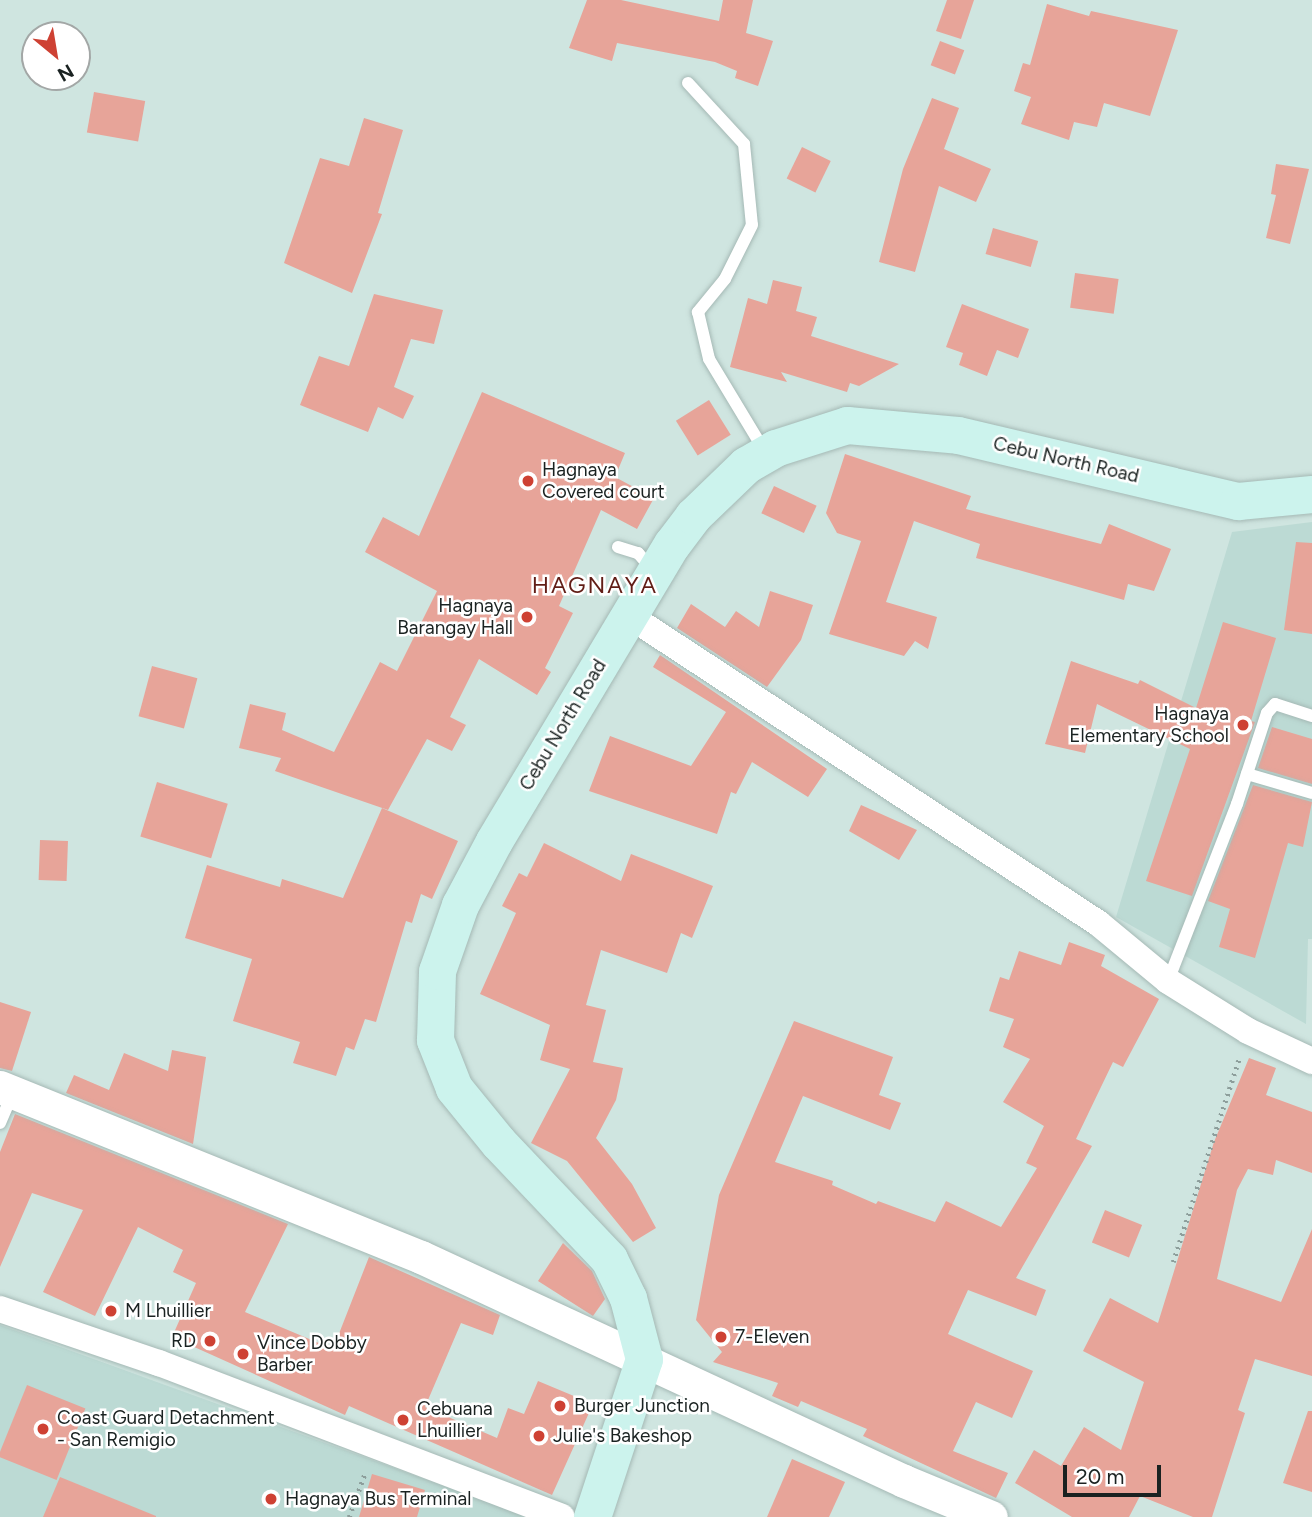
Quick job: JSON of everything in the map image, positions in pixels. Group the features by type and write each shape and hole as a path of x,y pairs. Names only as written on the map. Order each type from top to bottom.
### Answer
{"main road":[{"name":"Cebu North Road","path":"644,1359 628,1298 609,1259 498,1142 454,1088 435,1040 437,971 460,905 628,615 693,516 746,465 766,453 847,425 958,435 1238,501 1312,494"},
{"path":"592,1517 644,1359"}],"street":[{"path":"628,615 1098,923 1168,981 1248,1031 1312,1061"},
{"path":"7,1090 421,1257 904,1481 991,1517"},
{"path":"0,1309 374,1445 562,1517"}],"lane":[{"path":"688,83 744,144 752,225 725,279 698,312 709,359 766,453"},
{"path":"618,547 638,553 655,572"},
{"path":"1168,981 1247,774 1267,713 1275,704 1312,716"},
{"path":"1247,774 1312,793"},
{"path":"0,1124 7,1090"}],"path":[{"path":"1173,1262 1242,1050"},
{"path":"349,1517 374,1445"}],"shaded area":[{"name":"Hagnaya Elementary School","path":"1312,522 1312,939 1308,939 1306,1024 1116,917 1232,532"},
{"path":"0,1325 529,1517 0,1517"}],"building":[{"path":"587,0 621,0 719,21 723,0 753,0 746,33 773,41 758,86 735,78 737,71 715,62 617,43 612,61 569,48"},
{"path":"947,0 974,0 961,39 936,31"},
{"path":"1047,4 1089,16 1091,11 1178,30 1150,116 1104,103 1097,127 1074,122 1069,140 1021,124 1031,97 1014,91 1023,63 1030,65"},
{"path":"940,41 964,50 955,75 931,65"},
{"path":"94,92 145,101 138,141 87,132"},
{"path":"932,98 959,108 944,149 991,169 976,202 939,186 915,272 879,262 903,169"},
{"path":"364,118 403,130 378,213 382,214 352,293 284,263 320,158 349,166"},
{"path":"802,147 831,161 815,192 787,178"},
{"path":"1276,164 1309,169 1290,244 1266,238 1276,195 1271,194"},
{"path":"993,228 1038,241 1031,267 986,254"},
{"path":"1075,273 1119,279 1114,314 1070,308"},
{"path":"773,280 802,287 796,311 817,317 811,336 899,364 859,386 850,383 847,392 781,372 787,382 730,367 748,298 767,304"},
{"path":"374,294 443,310 434,344 411,339 394,387 414,396 403,419 378,407 368,432 300,405 319,356 349,366"},
{"path":"962,304 1029,329 1018,358 997,350 987,376 959,365 963,353 946,347"},
{"path":"482,392 625,453 615,477 654,498 637,529 601,510 559,606 573,613 545,668 551,672 537,695 479,659 450,717 466,725 452,751 427,739 388,810 275,771 281,758 239,748 250,704 286,713 282,730 334,752 380,662 397,671 437,591 365,552 383,517 419,536"},
{"path":"709,400 731,435 698,455 676,421"},
{"path":"845,454 971,496 966,509 1101,544 1109,524 1171,549 1154,591 1128,584 1124,600 976,558 980,544 914,521 886,602 937,617 928,649 915,641 904,656 829,634 861,541 837,533 826,513"},
{"path":"774,486 817,506 804,533 761,513"},
{"path":"1296,542 1312,543 1312,634 1284,630"},
{"path":"770,591 813,605 801,640 767,687 677,628 691,604 725,627 736,611 759,627"},
{"path":"1223,622 1276,638 1251,721 1255,722 1192,896 1146,881 1190,749 1097,704 1085,753 1045,744 1071,661 1138,684 1140,680 1196,708"},
{"path":"660,655 827,769 808,797 752,762 736,794 731,792 717,834 589,791 610,736 691,766 726,712 653,667"},
{"path":"152,666 197,678 184,728 139,716"},
{"path":"1272,727 1312,739 1312,784 1258,768"},
{"path":"157,782 228,804 211,858 140,837"},
{"path":"1253,785 1312,802 1303,847 1288,843 1255,958 1219,947 1230,909 1208,901"},
{"path":"861,805 917,830 899,860 849,831"},
{"path":"382,808 458,841 432,899 421,894 412,923 406,921 376,1022 365,1019 354,1050 346,1047 336,1076 293,1063 300,1042 233,1021 252,959 185,938 207,865 280,887 282,879 343,898"},
{"path":"40,840 68,841 67,881 39,880"},
{"path":"544,843 621,881 631,854 713,886 692,938 681,933 667,973 601,950 586,1005 606,1010 593,1062 623,1068 616,1100 596,1138 632,1184 656,1228 633,1242 567,1161 531,1143 570,1069 540,1060 550,1025 480,994 516,913 502,906 519,873 527,877"},
{"path":"1069,942 1105,955 1101,966 1159,999 1123,1067 1113,1062 1076,1139 1092,1146 1016,1278 1046,1290 1036,1316 968,1290 948,1334 1033,1371 1012,1418 976,1402 953,1451 1008,1473 996,1498 863,1436 867,1429 801,1401 798,1407 772,1396 778,1383 713,1362 722,1352 696,1320 719,1195 794,1021 893,1057 879,1095 901,1103 890,1130 803,1096 775,1162 833,1181 832,1185 876,1204 878,1201 935,1222 946,1201 1001,1227 1037,1168 1026,1163 1044,1126 1003,1102 1030,1059 1003,1047 1014,1019 989,1011 1000,977 1009,980 1019,951 1061,965"},
{"path":"0,1002 31,1012 12,1071 0,1068"},
{"path":"172,1050 206,1057 193,1144 66,1093 74,1075 109,1090 124,1053 168,1071"},
{"path":"1249,1058 1276,1068 1266,1095 1312,1112 1312,1173 1276,1160 1273,1175 1248,1169 1237,1190 1217,1279 1281,1302 1312,1229 1312,1376 1255,1359 1238,1410 1245,1413 1212,1517 1193,1517 1140,1496 1129,1517 1072,1517 1015,1483 1034,1450 1061,1466 1084,1427 1121,1450 1144,1382 1083,1351 1110,1298 1158,1323 1214,1142"},
{"path":"15,1114 288,1224 245,1312 333,1349 369,1257 500,1315 493,1335 461,1323 425,1407 497,1438 508,1408 524,1414 538,1381 593,1404 552,1495 349,1406 345,1415 172,1337 196,1283 173,1272 183,1250 138,1227 95,1316 43,1292 83,1210 32,1193 0,1267 0,1152"},
{"path":"1105,1210 1142,1225 1129,1257 1092,1242"},
{"path":"563,1243 592,1271 605,1299 593,1316 538,1281"},
{"name":"Coast Guard Detachment - San Remigio","path":"27,1385 85,1409 57,1480 0,1457"},
{"path":"1308,1411 1312,1411 1312,1492 1283,1483"},
{"path":"792,1459 845,1482 829,1517 767,1517"},
{"path":"372,1474 425,1490 417,1517 359,1517"},
{"path":"60,1477 156,1516 156,1517 43,1517"}],"place":[{"name":"Hagnaya Covered court","path":"528,481"},
{"name":"Hagnaya Barangay Hall","path":"527,617"},
{"name":"Hagnaya Elementary School","path":"1243,725"},
{"name":"M Lhuillier","path":"111,1311"},
{"name":"7-Eleven","path":"721,1337"},
{"name":"RD","path":"210,1341"},
{"name":"Vince Dobby Barber","path":"243,1354"},
{"name":"Burger Junction","path":"560,1406"},
{"name":"Cebuana Lhuillier","path":"403,1420"},
{"name":"Coast Guard Detachment - San Remigio","path":"43,1429"},
{"name":"Julie's Bakeshop","path":"539,1436"},
{"name":"Hagnaya Bus Terminal","path":"271,1499"}],"district":[{"name":"HAGNAYA","path":"595,585"}]}
